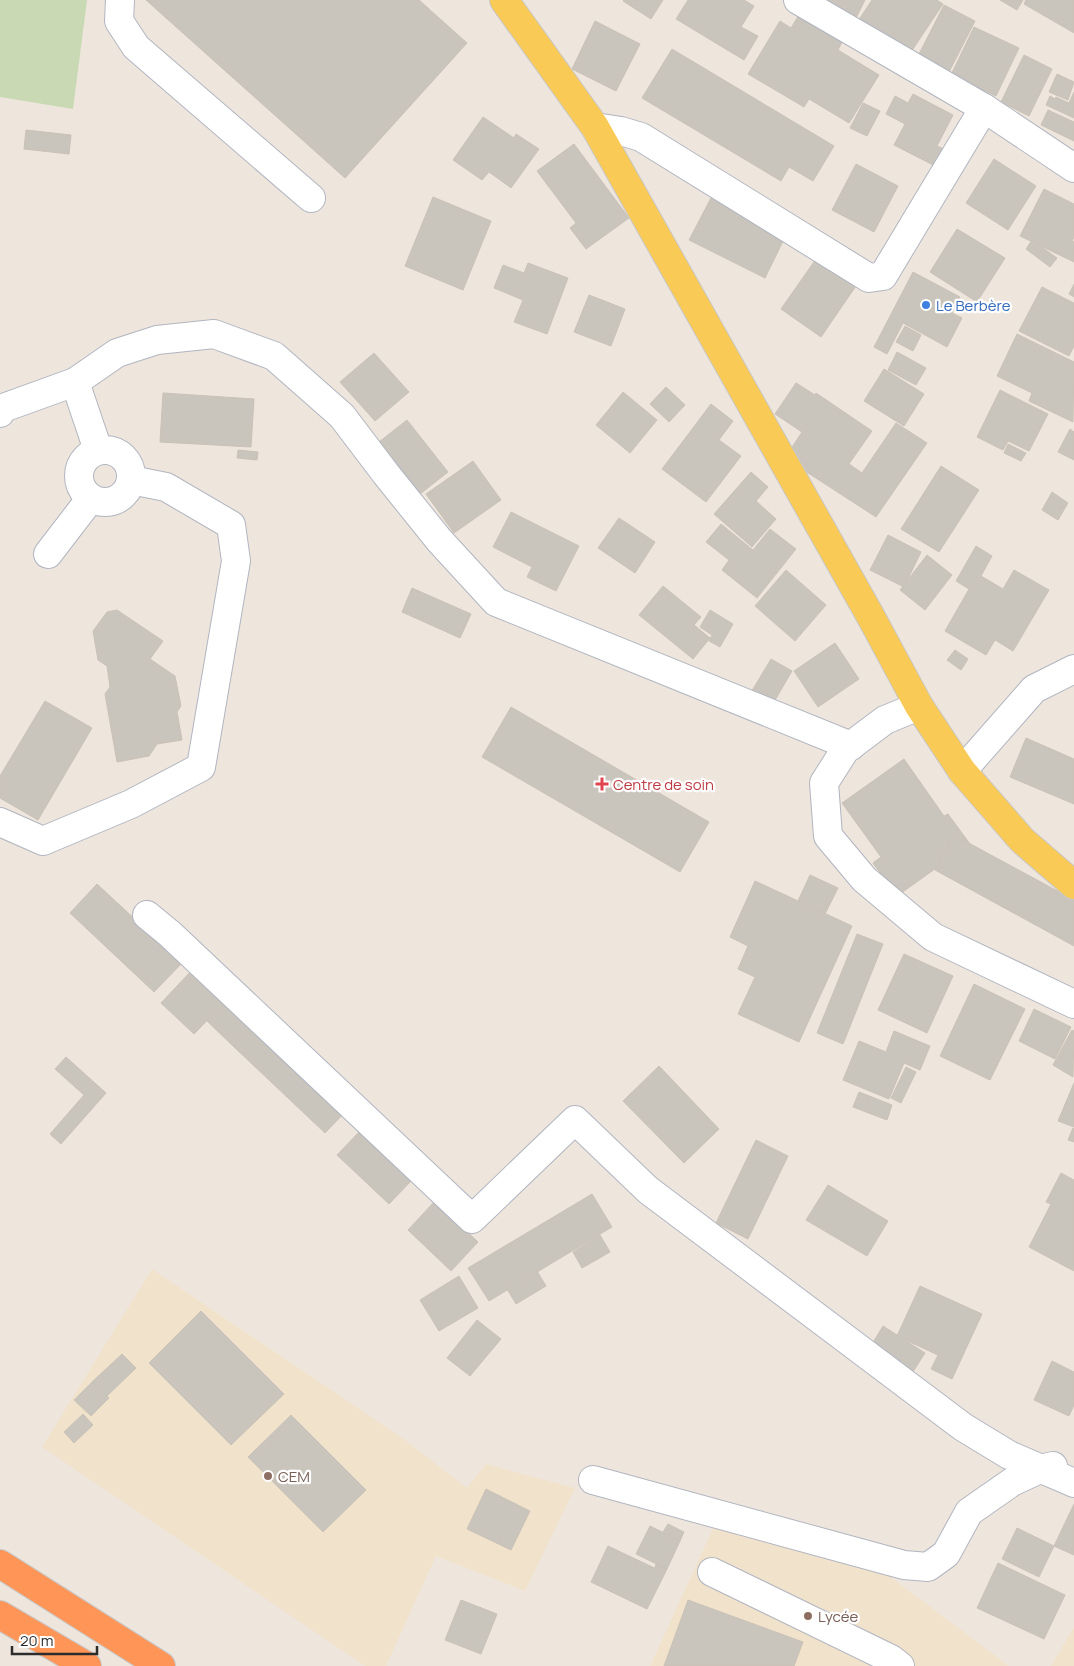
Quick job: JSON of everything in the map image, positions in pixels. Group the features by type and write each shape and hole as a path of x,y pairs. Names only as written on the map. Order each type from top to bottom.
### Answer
{"highway":[{"path":"0,1564 161,1666"},
{"path":"0,1615 87,1666"}],"main road":[{"path":"504,0 595,127 871,617 919,706 962,771 1022,840 1074,885"}],"street":[{"path":"120,0 119,21 136,47 310,198"},
{"path":"798,0 984,108 1074,168"},
{"path":"595,127 620,130 641,138 869,278 884,276 984,108"},
{"path":"0,413 3,408 76,382 117,353 157,340 214,334 274,356 342,416 439,540 496,602 851,746"},
{"path":"76,382 98,450"},
{"path":"107,449 123,456 131,471 131,480 123,495 116,500 99,502 84,492 80,485 80,468 90,454 98,450 107,449"},
{"path":"0,822 43,841 131,804 201,767 236,561 231,525 166,487 131,480"},
{"path":"48,554 91,498"},
{"path":"962,771 1034,689 1074,669"},
{"path":"919,706 885,720 845,750 824,783 828,836 864,879 933,937 1074,1004"},
{"path":"147,915 170,934 472,1219 574,1120 648,1190 962,1428 1008,1455 1074,1483"},
{"path":"594,1480 904,1565 928,1567 946,1554 969,1512 1012,1482 1040,1469 1074,1462"},
{"path":"712,1572 891,1659 900,1666"}],"shaded area":[{"name":"CEM","path":"152,1269 401,1437 467,1488 486,1464 575,1488 525,1591 436,1556 386,1666 365,1666 42,1447"},
{"name":"Lycée","path":"715,1524 876,1566 1009,1666 650,1666"},
{"path":"1074,1627 1074,1666 1051,1666"}],"green space":[{"path":"0,0 87,0 73,109 0,97"}],"building":[{"path":"146,0 419,0 467,43 345,178"},
{"path":"624,0 663,0 651,19"},
{"path":"688,0 744,0 754,6 741,27 758,36 744,60 676,19"},
{"path":"820,0 865,0 856,18"},
{"path":"872,0 937,0 943,4 909,55 858,21"},
{"path":"1000,0 1023,0 1017,10"},
{"path":"1026,0 1074,0 1074,33 1024,4"},
{"path":"944,5 975,21 948,74 917,58"},
{"path":"799,15 842,42 838,50 879,75 849,123 809,99 804,107 748,74 780,21 791,28"},
{"path":"595,21 640,44 616,91 572,69"},
{"path":"974,27 1019,48 996,96 951,75"},
{"path":"672,49 834,146 813,181 789,167 781,181 642,98"},
{"path":"1024,55 1052,69 1029,116 1001,102"},
{"path":"1057,74 1074,82 1068,100 1049,92"},
{"path":"1074,92 1074,118 1046,105 1050,96 1069,103"},
{"path":"913,94 953,115 937,146 946,150 937,167 894,145 905,124 886,114 895,96 908,103"},
{"path":"863,103 880,111 867,136 850,128"},
{"path":"1048,110 1074,122 1074,141 1041,125"},
{"path":"483,117 514,138 516,134 539,149 511,188 489,172 482,180 453,160"},
{"path":"26,130 71,135 69,154 24,149"},
{"path":"574,144 629,218 586,249 570,228 576,223 537,171"},
{"path":"994,159 1036,186 1008,230 966,203"},
{"path":"856,164 898,186 874,232 832,210"},
{"path":"1044,189 1074,204 1074,237 1072,241 1074,242 1074,262 1020,236"},
{"path":"433,197 491,221 463,290 405,266"},
{"path":"711,198 786,235 765,278 689,240"},
{"path":"957,229 1005,258 977,302 930,272"},
{"path":"1032,240 1057,258 1050,267 1026,249"},
{"path":"816,259 856,286 821,337 781,309"},
{"path":"528,263 568,278 547,334 514,322 523,300 494,288 503,265 524,273"},
{"name":"Le Berbère","path":"913,272 960,297 952,313 962,318 947,347 903,323 887,354 874,347"},
{"path":"1074,284 1074,297 1069,294"},
{"path":"1042,287 1074,303 1074,346 1069,356 1019,331"},
{"path":"589,295 625,309 611,346 574,332"},
{"path":"905,326 921,335 913,351 896,342"},
{"path":"1017,334 1074,362 1073,422 1029,401 1032,393 997,376"},
{"path":"897,352 926,368 916,385 888,370"},
{"path":"374,353 409,392 375,421 340,382"},
{"path":"884,369 924,394 904,426 864,401"},
{"path":"796,383 815,395 816,393 872,431 849,464 862,473 896,423 927,443 876,517 785,458 802,432 775,414"},
{"path":"666,387 685,405 669,422 650,404"},
{"path":"1000,390 1048,414 1029,451 1008,441 1003,450 977,437"},
{"path":"623,392 657,420 630,453 596,425"},
{"path":"163,393 254,399 251,447 160,442"},
{"path":"711,404 733,421 719,440 741,456 706,502 662,469"},
{"path":"407,420 448,472 420,494 379,442"},
{"path":"1070,429 1074,432 1074,460 1058,452"},
{"path":"1008,444 1026,453 1021,461 1004,453"},
{"path":"238,450 258,452 257,460 237,458"},
{"path":"473,461 501,500 454,533 426,494"},
{"path":"941,466 979,490 939,552 901,529"},
{"path":"751,472 768,487 756,501 776,519 752,547 714,514"},
{"path":"1052,492 1068,503 1058,520 1042,510"},
{"path":"511,512 579,546 556,591 527,577 532,567 493,547"},
{"path":"619,518 655,542 635,573 598,548"},
{"path":"721,524 753,550 770,529 796,549 757,598 722,570 729,560 706,542"},
{"path":"888,535 921,552 904,587 870,570"},
{"path":"976,546 992,556 981,576 1003,589 1014,570 1049,590 1013,651 995,640 986,655 945,631 969,589 956,581"},
{"path":"927,555 952,575 925,610 900,590"},
{"path":"786,570 826,605 795,641 755,606"},
{"path":"663,586 701,617 694,625 710,638 693,659 639,615"},
{"path":"412,588 471,614 460,638 402,612"},
{"path":"117,610 163,641 150,659 175,676 181,706 177,712 182,740 157,744 149,756 117,762 105,694 110,687 107,666 98,660 93,631 107,612"},
{"path":"710,610 733,624 720,647 709,641 712,635 700,627"},
{"path":"835,643 859,679 818,707 794,671"},
{"path":"955,650 968,659 961,670 947,660"},
{"path":"771,659 792,671 771,707 750,694"},
{"path":"45,701 92,728 38,820 0,798 0,776"},
{"path":"511,707 709,822 680,872 482,757"},
{"path":"1026,738 1074,759 1074,804 1010,777"},
{"path":"904,759 944,816 948,814 970,844 897,896 873,863 881,857 842,803"},
{"path":"954,835 1074,900 1074,946 935,870"},
{"path":"810,875 838,888 825,914 798,901"},
{"path":"755,881 852,926 799,1042 738,1014 755,977 738,969 748,946 730,937"},
{"path":"97,884 182,963 154,992 70,913"},
{"path":"857,934 883,944 843,1044 817,1033"},
{"path":"904,954 953,976 927,1033 878,1010"},
{"path":"194,968 228,999 194,1034 161,1003"},
{"path":"974,984 1025,1009 990,1080 940,1056"},
{"path":"228,999 254,1024 233,1046 207,1021"},
{"path":"1034,1009 1071,1027 1055,1059 1019,1041"},
{"path":"256,1022 348,1109 325,1133 233,1046"},
{"path":"1072,1030 1074,1031 1073,1077 1053,1065"},
{"path":"894,1031 930,1046 920,1070 904,1063 889,1099 843,1080 859,1041 886,1052"},
{"path":"66,1057 106,1093 61,1144 50,1134 84,1095 55,1069"},
{"path":"659,1066 719,1129 684,1163 623,1101"},
{"path":"906,1067 916,1072 901,1103 891,1098"},
{"path":"1074,1083 1074,1127 1058,1121"},
{"path":"859,1092 892,1105 887,1120 853,1107"},
{"path":"1074,1129 1074,1142 1068,1140"},
{"path":"360,1131 412,1180 389,1204 337,1155"},
{"path":"756,1140 788,1156 748,1239 716,1223"},
{"path":"1061,1173 1074,1180 1074,1271 1029,1247 1051,1204 1046,1202"},
{"path":"828,1185 888,1221 867,1256 806,1220"},
{"path":"592,1194 612,1227 489,1301 468,1268"},
{"path":"435,1201 478,1242 451,1271 408,1230"},
{"path":"600,1235 610,1252 582,1268 573,1252"},
{"path":"537,1271 546,1286 516,1304 507,1289"},
{"path":"459,1276 478,1308 439,1331 420,1300"},
{"path":"920,1286 982,1314 952,1379 931,1369 938,1355 897,1336"},
{"path":"201,1311 284,1394 231,1445 149,1363"},
{"path":"477,1320 501,1339 470,1376 447,1358"},
{"path":"883,1326 925,1353 907,1381 866,1354"},
{"path":"122,1354 136,1368 107,1396 92,1382"},
{"path":"1052,1361 1074,1372 1074,1405 1069,1416 1034,1400"},
{"path":"92,1382 109,1398 91,1416 74,1400"},
{"path":"83,1414 93,1425 74,1443 64,1432"},
{"path":"291,1415 366,1490 323,1532 248,1457"},
{"path":"486,1489 530,1511 511,1550 467,1529"},
{"path":"1074,1504 1074,1555 1054,1546"},
{"path":"668,1524 684,1532 680,1541 663,1532"},
{"path":"650,1526 680,1541 667,1569 636,1554"},
{"path":"1017,1528 1054,1546 1039,1577 1002,1559"},
{"path":"608,1546 665,1573 647,1609 591,1582"},
{"path":"998,1563 1065,1595 1044,1639 977,1608"},
{"path":"656,1564 667,1569 665,1573 655,1568"},
{"path":"461,1600 497,1614 481,1654 445,1640"},
{"path":"688,1600 803,1642 794,1666 664,1666"}],"place":[{"name":"Le Berbère","path":"926,305"},
{"name":"Centre de soin","path":"602,784"},
{"name":"CEM","path":"268,1476"},
{"name":"Lycée","path":"808,1616"}]}
